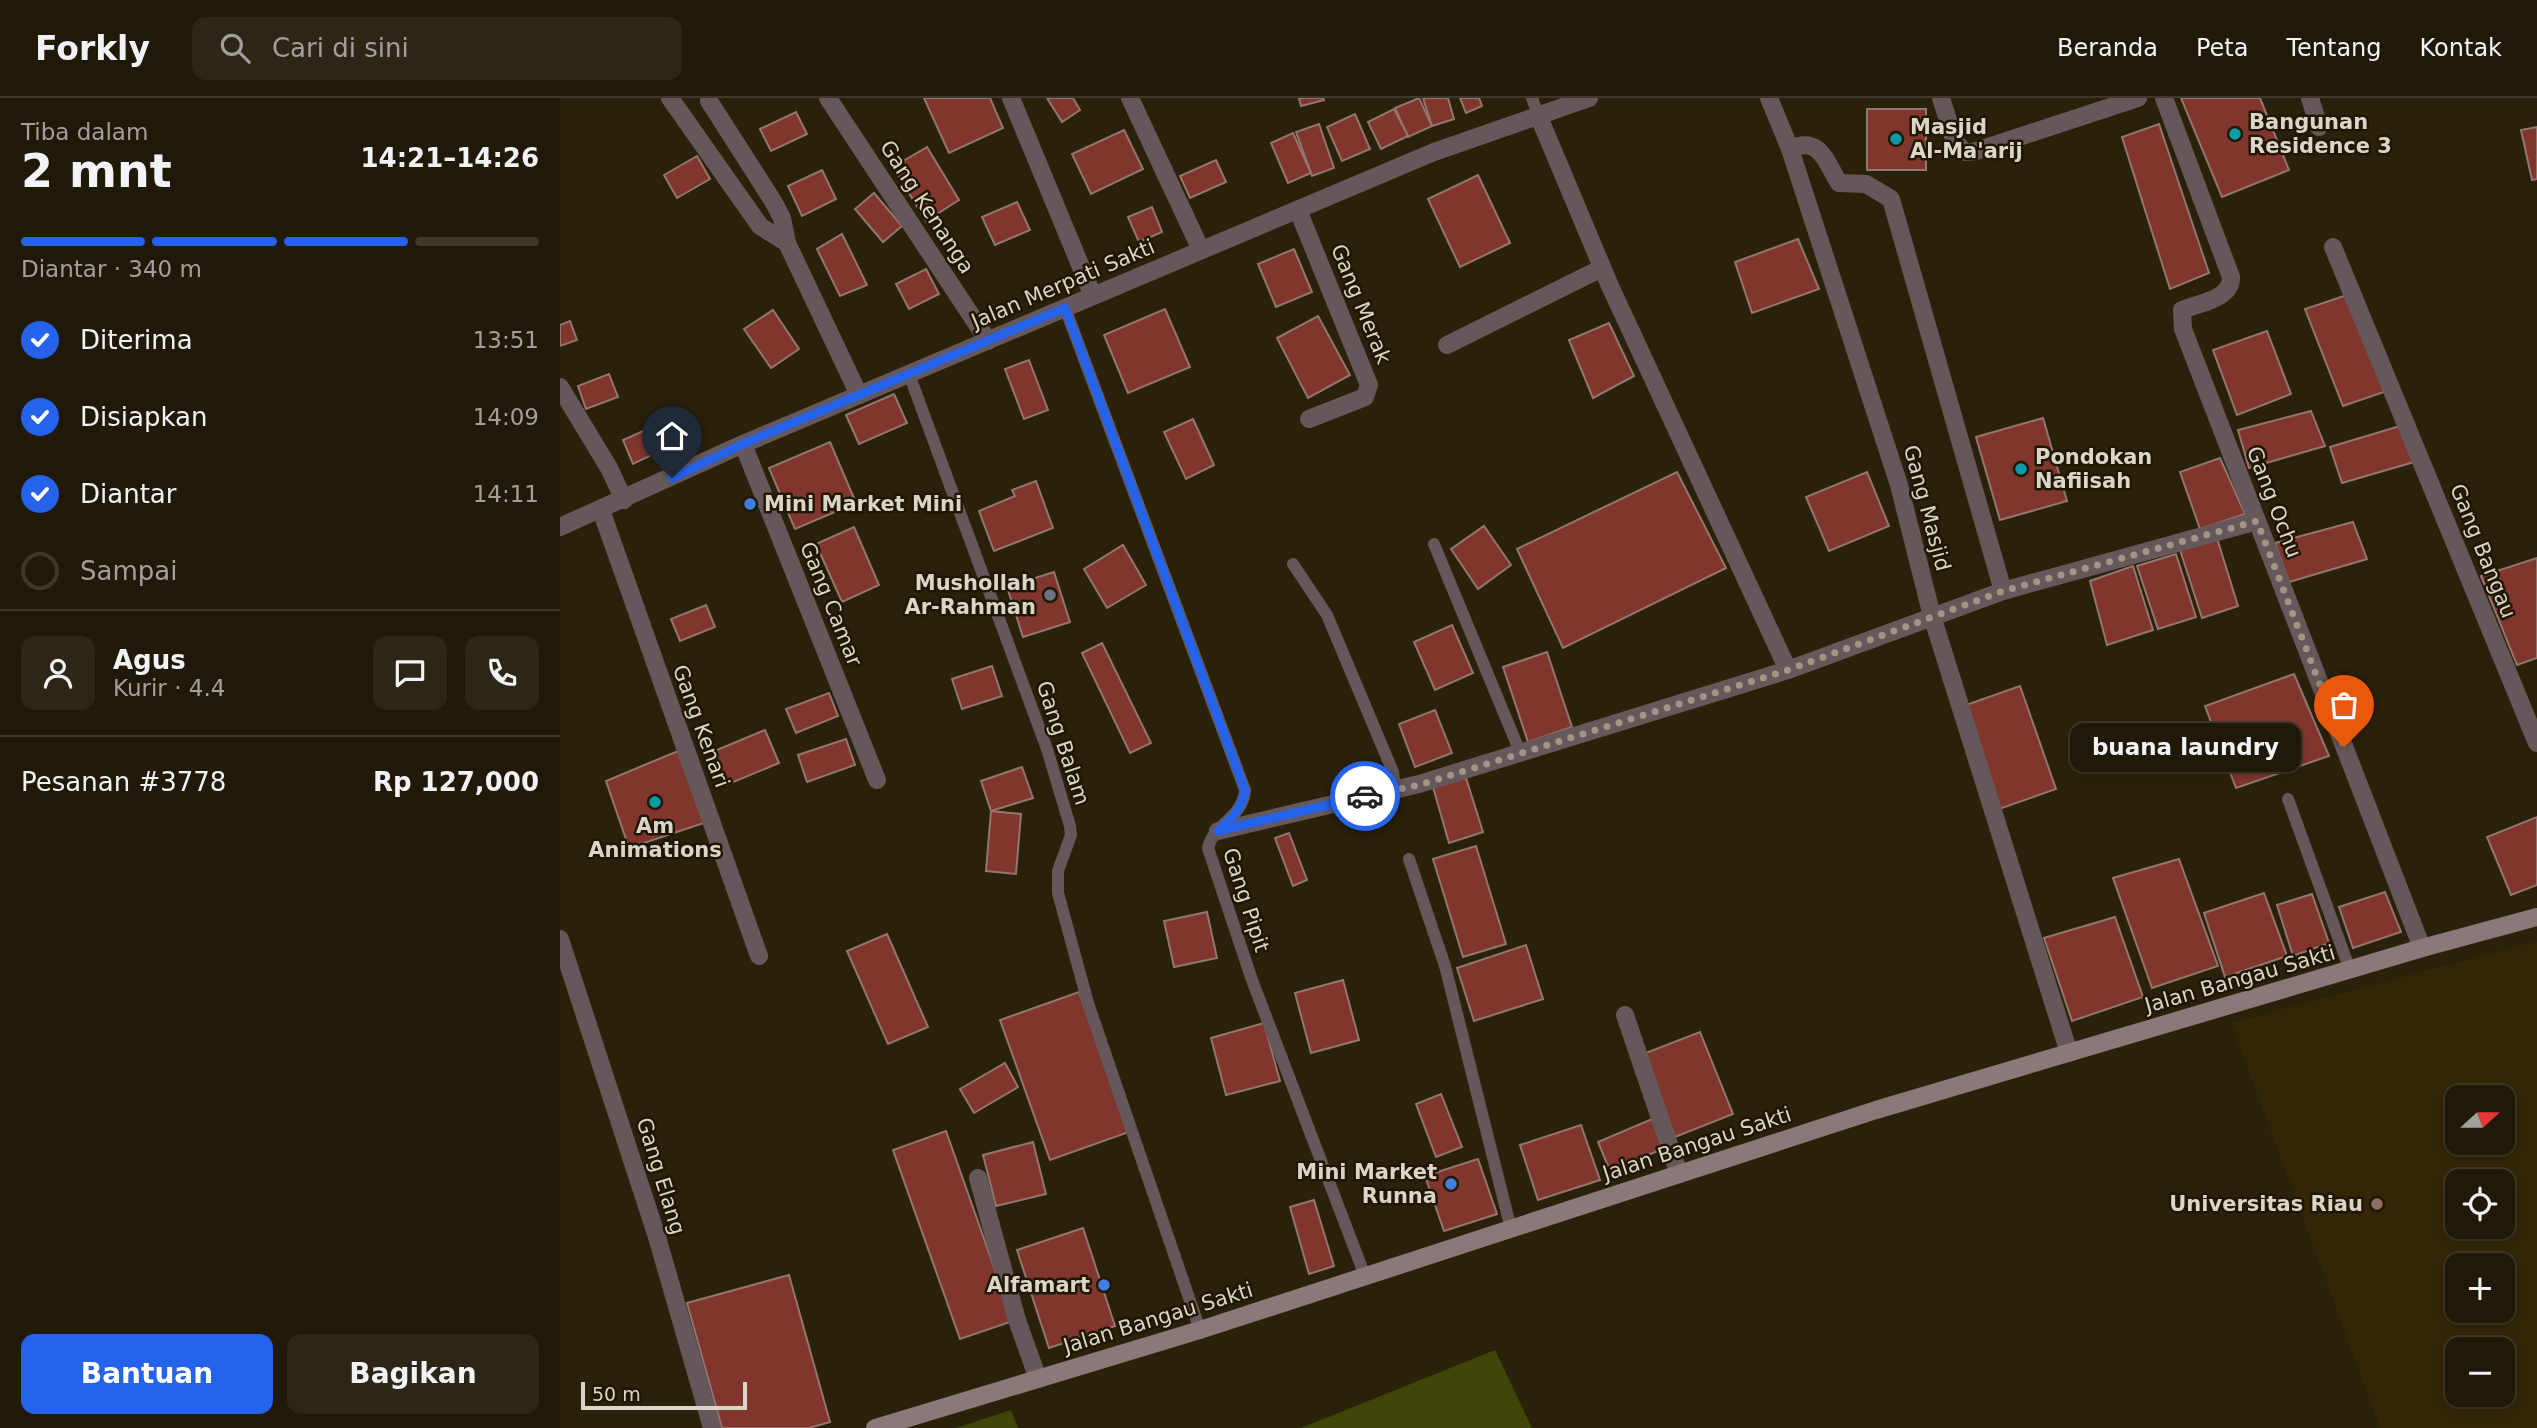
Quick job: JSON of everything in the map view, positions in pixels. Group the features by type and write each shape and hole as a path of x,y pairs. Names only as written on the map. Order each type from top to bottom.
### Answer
{"street":[{"path":"670,98 760,226 787,243"},
{"name":"Gang Kenanga","path":"828,98 988,341"},
{"path":"1011,98 1093,296"},
{"path":"1129,98 1201,250"},
{"name":"Jalan Merpati Sakti","path":"560,527 743,444 1434,152 1589,98"},
{"name":"Gang Masjid","path":"1769,98 1790,149 1899,485 1932,616 2069,1053"},
{"path":"1941,98 1955,142 1965,152 1973,152 2138,98"},
{"name":"Gang Ochu","path":"2164,98 2231,277 2231,286 2226,293 2182,310 2183,329 2422,948"},
{"path":"2310,98 2319,127"},
{"path":"683,118 711,99 774,201 782,218 787,243 859,395"},
{"path":"1539,117 1602,268 1788,670"},
{"path":"1790,149 1800,144 1810,144 1822,152 1839,183 1866,184 1891,199 2003,591"},
{"name":"Gang Merak","path":"1298,210 1370,384 1365,397 1309,419"},
{"name":"Gang Bangau","path":"2333,247 2537,743"},
{"path":"1447,345 1602,268"},
{"path":"560,387 609,468 624,500"},
{"name":"Gang Camar","path":"743,444 877,780"},
{"name":"Gang Kenari","path":"601,510 759,956"},
{"path":"1218,831 1419,785 1788,670 2003,591 2257,521"},
{"name":"Jalan Bangau Sakti","path":"875,1428 1200,1330 1876,1110 2422,948 2537,917"},
{"name":"Gang Elang","path":"560,939 657,1237 712,1428"},
{"path":"1625,1015 1679,1174"},
{"path":"978,1178 1017,1320 1038,1378"}],"lane":[{"path":"1532,98 1539,117"},
{"name":"Gang Pipit","path":"1065,308 1245,790 1243,801 1233,817 1218,831 1213,832 1208,848 1252,980 1366,1276"},
{"name":"Gang Balam","path":"909,374 1047,749 1070,826 1070,835 1057,880 1061,905 1088,1003 1200,1330"},
{"path":"1434,544 1520,752"},
{"path":"1293,564 1327,615 1393,772 1395,789"},
{"path":"2288,799 2350,971"},
{"path":"1409,859 1445,966 1511,1228"}],"shaded area":[{"name":"Universitas Riau","path":"2537,941 2537,1428 2380,1428 2231,1023"}],"green space":[{"path":"1495,1350 1532,1428 1301,1428"},
{"path":"1011,1410 1018,1428 956,1428"}],"building":[{"path":"924,98 990,98 1003,128 949,153"},
{"path":"1047,98 1073,98 1080,110 1062,122"},
{"path":"1299,98 1323,98 1324,100 1301,106"},
{"path":"1419,98 1432,126 1408,137 1395,108"},
{"path":"1423,98 1448,98 1454,119 1432,126"},
{"path":"1460,98 1479,98 1482,106 1466,113"},
{"name":"Bangunan Residence 3","path":"2181,98 2260,98 2289,170 2222,197"},
{"path":"1394,109 1408,136 1381,149 1368,122"},
{"name":"Masjid Al-Ma'arij","path":"1867,109 1926,109 1926,170 1867,170"},
{"path":"796,112 807,134 771,151 760,129"},
{"path":"1355,114 1370,149 1342,161 1327,127"},
{"path":"1319,124 1334,168 1312,176 1296,132"},
{"path":"2159,124 2209,273 2170,289 2122,137"},
{"path":"2537,127 2537,179 2532,180 2521,130"},
{"path":"1124,130 1143,169 1091,194 1072,154"},
{"path":"1293,133 1311,173 1288,183 1271,143"},
{"path":"927,147 959,200 926,221 893,167"},
{"path":"697,156 710,179 677,198 664,175"},
{"path":"1216,160 1226,182 1190,198 1180,176"},
{"path":"822,170 836,199 802,216 788,186"},
{"path":"1478,175 1510,243 1460,267 1428,199"},
{"path":"874,193 902,226 883,242 855,209"},
{"path":"1017,202 1030,230 995,245 982,217"},
{"path":"1152,207 1162,232 1139,242 1128,217"},
{"path":"842,234 867,285 840,296 817,249"},
{"path":"1798,239 1819,289 1752,313 1735,262"},
{"path":"1294,249 1312,292 1276,307 1258,264"},
{"path":"926,269 939,294 909,309 896,284"},
{"path":"2347,295 2384,392 2343,406 2305,309"},
{"path":"1165,309 1190,367 1128,393 1104,335"},
{"path":"773,310 799,349 771,368 744,329"},
{"path":"1318,316 1350,375 1308,398 1277,338"},
{"path":"570,321 577,340 560,346 560,325"},
{"path":"1609,323 1634,376 1593,398 1569,340"},
{"path":"2267,331 2291,394 2237,415 2213,350"},
{"path":"1029,360 1048,410 1024,419 1005,369"},
{"path":"609,374 618,397 586,409 578,386"},
{"path":"894,394 907,423 859,444 846,415"},
{"path":"2311,411 2325,446 2249,468 2238,430"},
{"name":"Pondokan Nafiisah","path":"2043,418 2067,501 2000,520 1976,437"},
{"path":"1193,419 1214,465 1186,479 1164,432"},
{"path":"2400,426 2414,462 2342,483 2330,447"},
{"path":"652,427 662,450 633,464 623,440"},
{"path":"830,442 856,503 795,529 769,468"},
{"path":"2220,458 2245,514 2200,529 2180,472"},
{"path":"1677,472 1726,568 1563,648 1517,549"},
{"path":"1867,472 1889,526 1829,551 1806,497"},
{"path":"1036,481 1053,528 994,551 979,511 1015,496 1012,490"},
{"path":"2353,522 2367,559 2289,582 2275,543"},
{"path":"1484,526 1511,565 1478,589 1451,549"},
{"path":"854,527 879,585 842,602 816,544"},
{"path":"2217,538 2238,606 2202,618 2180,550"},
{"path":"1123,545 1146,585 1107,608 1084,569"},
{"path":"2176,554 2196,617 2158,629 2137,566"},
{"path":"2537,558 2537,658 2517,665 2481,576"},
{"path":"2133,566 2153,630 2107,645 2090,581"},
{"path":"1054,572 1070,622 1023,637 1007,587"},
{"path":"706,605 715,627 680,641 671,619"},
{"path":"1452,625 1473,673 1435,690 1414,642"},
{"path":"1102,643 1151,743 1130,753 1082,653"},
{"path":"1547,652 1572,727 1528,742 1503,667"},
{"path":"992,666 1002,696 962,709 952,679"},
{"path":"2294,674 2329,756 2236,788 2205,706"},
{"path":"2020,686 2056,789 1999,809 1963,706"},
{"path":"829,693 838,716 796,733 786,709"},
{"path":"1435,710 1452,753 1415,767 1399,724"},
{"path":"765,730 779,763 726,785 712,752"},
{"path":"846,739 855,765 807,782 798,755"},
{"name":"Am Animations","path":"678,751 704,823 629,848 606,781"},
{"path":"1022,767 1033,798 991,811 981,781"},
{"path":"1466,778 1483,832 1449,843 1433,787"},
{"path":"991,811 1021,814 1016,874 986,871"},
{"path":"2537,817 2537,885 2511,895 2487,837"},
{"path":"1289,833 1307,880 1293,886 1275,838"},
{"path":"1476,846 1506,944 1463,957 1433,859"},
{"path":"2179,859 2218,966 2152,988 2113,878"},
{"path":"2385,892 2401,932 2353,948 2339,907"},
{"path":"2264,893 2287,956 2225,977 2204,913"},
{"path":"2312,894 2329,943 2293,956 2277,905"},
{"path":"1207,912 1217,958 1174,967 1164,921"},
{"path":"2115,917 2143,997 2072,1021 2044,938"},
{"path":"887,934 928,1027 888,1044 847,951"},
{"path":"1526,945 1543,999 1474,1021 1457,968"},
{"path":"1343,980 1359,1040 1311,1053 1295,993"},
{"path":"1079,992 1129,1132 1050,1160 1000,1020"},
{"path":"1264,1023 1280,1081 1226,1095 1211,1038"},
{"path":"1700,1032 1733,1114 1675,1137 1643,1054"},
{"path":"1005,1063 1018,1087 974,1113 960,1089"},
{"path":"1441,1094 1462,1147 1436,1157 1416,1104"},
{"path":"1652,1119 1665,1148 1610,1171 1598,1142"},
{"path":"1581,1125 1600,1180 1538,1200 1520,1145"},
{"path":"946,1131 1013,1321 960,1339 893,1150"},
{"path":"1033,1142 1046,1194 996,1206 983,1155"},
{"path":"1478,1159 1497,1214 1444,1231 1425,1176"},
{"path":"1314,1200 1334,1266 1309,1274 1290,1207"},
{"path":"1083,1228 1115,1326 1049,1348 1017,1250"},
{"path":"789,1275 830,1422 809,1428 722,1428 687,1303"}],"way so far":[{"path":"1365,796 1419,785 1598,727 1788,670 2003,591 2257,521 2344,747"}],"place":[{"name":"Bangunan Residence 3","path":"2235,134"},
{"name":"Masjid Al-Ma'arij","path":"1896,139"},
{"name":"Pondokan Nafiisah","path":"2021,469"},
{"name":"Mini Market Mini","path":"750,504"},
{"name":"Mushollah Ar-Rahman","path":"1050,595"},
{"name":"buana laundry","path":"2344,747"},
{"name":"Am Animations","path":"655,802"},
{"name":"Mini Market Runna","path":"1451,1184"},
{"name":"Universitas Riau","path":"2377,1204"},
{"name":"Alfamart","path":"1104,1285"}],"route":[{"path":"672,478 743,444 1065,308 1245,790 1243,801 1233,817 1218,831 1365,796"}]}
